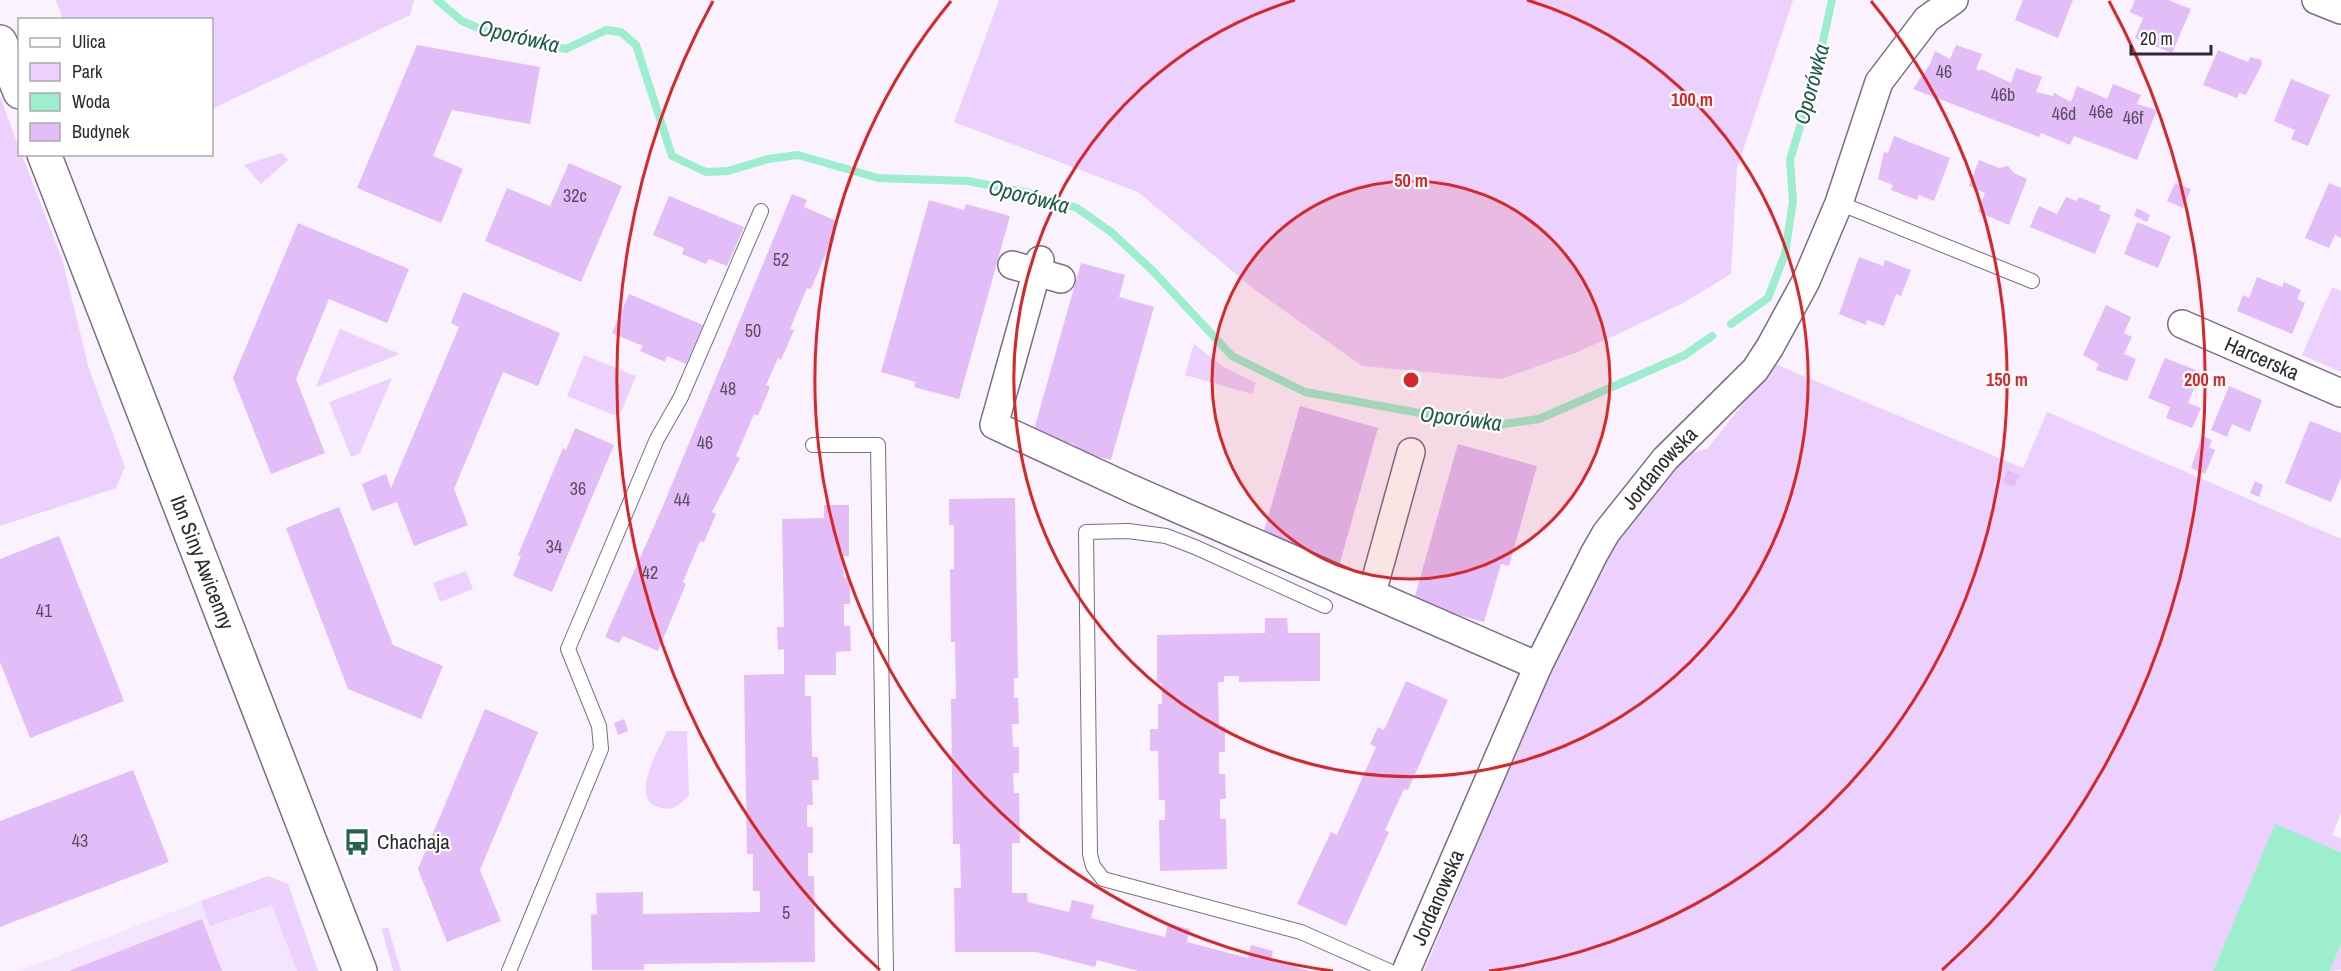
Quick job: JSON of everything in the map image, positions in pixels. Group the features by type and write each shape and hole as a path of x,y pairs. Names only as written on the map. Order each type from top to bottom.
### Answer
{"street":[{"name":"Jordanowska","path":"1406,971 1538,666 1606,533 1665,459 1755,370 1806,281 1839,203 1879,82 1927,19 1954,0"},
{"path":"2316,0 2341,10"},
{"path":"0,42 18,87"},
{"name":"Ibn Siny Awicenny","path":"45,156 360,971"},
{"path":"1037,269 994,424 1132,489 1538,666"},
{"name":"Harcerska","path":"2182,324 2341,393"},
{"path":"1372,593 1411,452"},
{"path":"345,971 346,937"}],"lane":[{"path":"1839,203 2032,281"},
{"path":"509,971 601,749 599,726 568,649 657,439 681,397 760,211"},
{"path":"813,445 878,445 886,971"},
{"path":"1325,606 1166,536 1128,531 1086,532 1090,854 1093,866 1103,879 1301,932 1389,971"}],"shaded area":[{"path":"268,876 303,971 19,971 201,901"}],"green space":[{"path":"56,0 414,0 410,15 213,109 213,18 63,18"},
{"path":"999,0 1793,0 1737,168 1731,274 1683,303 1618,334 1575,353 1501,379 1362,366 1255,290 1138,192 954,122"},
{"path":"0,96 18,145 18,156 22,156 62,259 89,369 125,467 116,488 0,526"},
{"path":"282,153 288,160 261,184 244,165"},
{"path":"2332,287 2341,291 2341,372 2302,355"},
{"path":"340,329 400,354 316,387"},
{"path":"1194,344 1222,366 1256,383 1252,394 1185,375"},
{"path":"584,355 636,376 619,417 567,396"},
{"path":"1775,364 2023,468 2047,412 2341,539 2341,813 2332,835 2341,839 2341,852 2275,825 2213,971 1424,971 1533,711 1610,548 1685,455 1707,449"},
{"path":"392,378 360,453 351,457 329,402"},
{"path":"466,571 473,589 440,602 433,583"},
{"path":"667,731 687,731 689,795 677,806 666,809 651,803 646,795 646,785 648,774"},
{"path":"268,876 288,884 318,971 297,971 272,905 210,926 201,901"},
{"path":"388,927 401,971 393,971 382,929"},
{"path":"2341,944 2341,970 2330,971"}],"water":[{"path":"2275,824 2341,852 2341,944 2330,971 2213,971"}],"building":[{"path":"2023,0 2073,0 2058,38 2015,20"},
{"path":"2135,0 2168,0 2191,9 2172,53 2135,38 2143,18 2130,12"},
{"path":"417,45 540,67 530,124 452,110 433,156 463,169 441,223 357,188"},
{"path":"1956,45 1982,54 1976,69 1980,71 1981,69 2011,83 2016,68 2042,77 2036,92 2053,96 2054,93 2071,102 2077,86 2107,99 2113,84 2141,95 2137,104 2157,110 2137,160 2074,136 2070,145 2041,133 2039,137 1913,89 1930,64 1935,51 1950,59"},
{"path":"2218,50 2248,62 2250,57 2261,60 2262,64 2246,95 2239,93 2237,98 2203,85"},
{"path":"2291,79 2330,95 2308,146 2291,139 2295,130 2274,121"},
{"path":"1894,136 1950,158 1934,201 1919,195 1917,200 1891,190 1893,185 1878,179 1884,152 1888,153"},
{"path":"1979,160 1999,168 2008,166 2014,173 2027,179 2009,225 1978,212 1985,193 1969,186"},
{"path":"569,163 622,186 581,282 485,241 507,188 550,206"},
{"path":"2175,183 2191,189 2183,208 2167,201"},
{"path":"2329,183 2341,188 2341,238 2335,235 2329,248 2305,238"},
{"path":"792,194 807,200 804,207 839,222 811,289 807,288 790,329 794,330 781,360 778,358 766,385 770,387 758,416 754,414 736,456 740,458 712,512 716,514 704,542 700,541 683,582 686,584 658,651 623,636 619,643 605,637 663,506"},
{"path":"669,196 744,227 727,266 709,259 706,264 682,254 684,248 653,235"},
{"path":"2066,197 2077,201 2079,197 2101,206 2099,210 2111,215 2095,254 2030,227 2039,206 2057,214"},
{"path":"929,200 964,210 966,204 1010,216 959,399 914,387 916,382 881,372"},
{"path":"2137,208 2150,215 2147,222 2134,216"},
{"path":"2137,222 2171,236 2158,268 2124,254"},
{"path":"298,223 409,269 387,323 329,299 296,379 325,453 271,474 233,378"},
{"path":"1859,257 1883,266 1885,260 1911,270 1901,296 1896,294 1884,326 1867,320 1866,325 1839,314"},
{"path":"1081,263 1125,275 1119,297 1154,307 1111,460 1074,450 1075,445 1033,433"},
{"path":"2257,277 2282,287 2284,282 2301,290 2297,299 2305,303 2292,334 2237,311 2243,295 2249,298"},
{"path":"463,292 560,333 538,386 503,372 454,489 468,525 414,546 397,502 372,511 362,484 386,474 391,488 459,327 451,323"},
{"path":"629,294 703,325 686,364 667,356 665,362 640,351 643,346 612,333"},
{"path":"2106,305 2131,317 2124,333 2132,337 2124,354 2136,359 2127,381 2096,370 2099,364 2083,355"},
{"path":"2165,358 2201,372 2188,403 2201,408 2192,428 2166,418 2170,407 2148,398"},
{"path":"2229,386 2262,400 2250,432 2232,424 2227,437 2211,430"},
{"path":"1300,406 1378,428 1339,566 1262,538"},
{"path":"2310,421 2341,433 2341,478 2331,502 2285,483"},
{"path":"575,428 614,445 552,592 513,576 521,556 518,555 563,448 566,450"},
{"path":"2202,436 2212,440 2209,447 2215,450 2205,474 2191,468"},
{"path":"1458,444 1537,466 1509,566 1501,564 1484,622 1413,603"},
{"path":"2008,470 2019,475 2014,487 2002,482"},
{"path":"2255,481 2263,485 2259,497 2250,493"},
{"path":"1015,498 1018,678 1014,678 1014,698 1018,698 1019,724 1012,724 1013,747 1019,747 1019,773 1013,773 1014,793 1019,793 1020,843 1012,843 1012,893 1027,893 1028,902 1069,912 1072,900 1094,905 1091,918 1165,937 1168,924 1190,929 1187,942 1248,958 1251,945 1273,951 1271,960 1309,971 1138,971 1097,960 1095,967 1036,952 955,952 954,888 961,888 960,844 953,844 951,699 956,699 955,642 951,642 950,569 954,569 954,525 949,525 949,499"},
{"path":"824,505 849,505 849,556 843,556 844,578 850,578 850,604 844,604 844,626 850,626 851,651 836,652 836,675 805,675 805,696 811,696 812,757 818,757 819,780 812,780 813,805 807,805 807,827 813,827 813,853 808,853 808,876 814,876 815,962 644,964 644,970 592,970 591,915 597,914 596,893 643,892 643,914 760,912 760,891 753,891 753,854 747,854 744,675 784,674 784,649 778,650 777,627 784,627 782,519 824,518"},
{"path":"339,507 393,645 443,666 421,719 348,689 286,528"},
{"path":"59,536 124,701 30,738 0,662 0,559"},
{"path":"1265,618 1287,618 1288,633 1320,633 1320,681 1239,682 1239,676 1224,676 1224,682 1218,682 1219,726 1225,726 1225,752 1219,752 1219,774 1225,774 1226,799 1220,799 1220,819 1226,819 1227,869 1160,871 1159,820 1165,820 1165,800 1159,800 1158,751 1150,751 1150,729 1158,729 1158,704 1162,704 1162,683 1157,683 1157,635 1265,633"},
{"path":"1406,681 1448,700 1408,790 1404,789 1385,830 1389,832 1346,926 1297,904 1331,832 1337,835 1376,747 1370,744 1378,727 1384,730"},
{"path":"485,709 538,732 480,870 501,921 447,942 418,869"},
{"path":"624,719 628,731 618,735 614,723"},
{"path":"133,770 169,862 0,927 0,821"},
{"path":"202,919 222,971 69,971"}],"waterway":[{"name":"Oporówka","path":"437,0 462,21 490,33 566,49 606,30 621,32 636,45 672,156 706,172 728,171 768,159 798,155 878,178 968,181 1029,193 1077,208 1111,232 1153,271 1232,356 1305,392 1490,426 1539,419 1685,355 1712,336"},
{"name":"Oporówka","path":"1731,324 1768,298 1785,254 1793,201 1790,160 1816,73 1832,0"}],"place":[{"name":"Chachaja","path":"357,842"}]}
